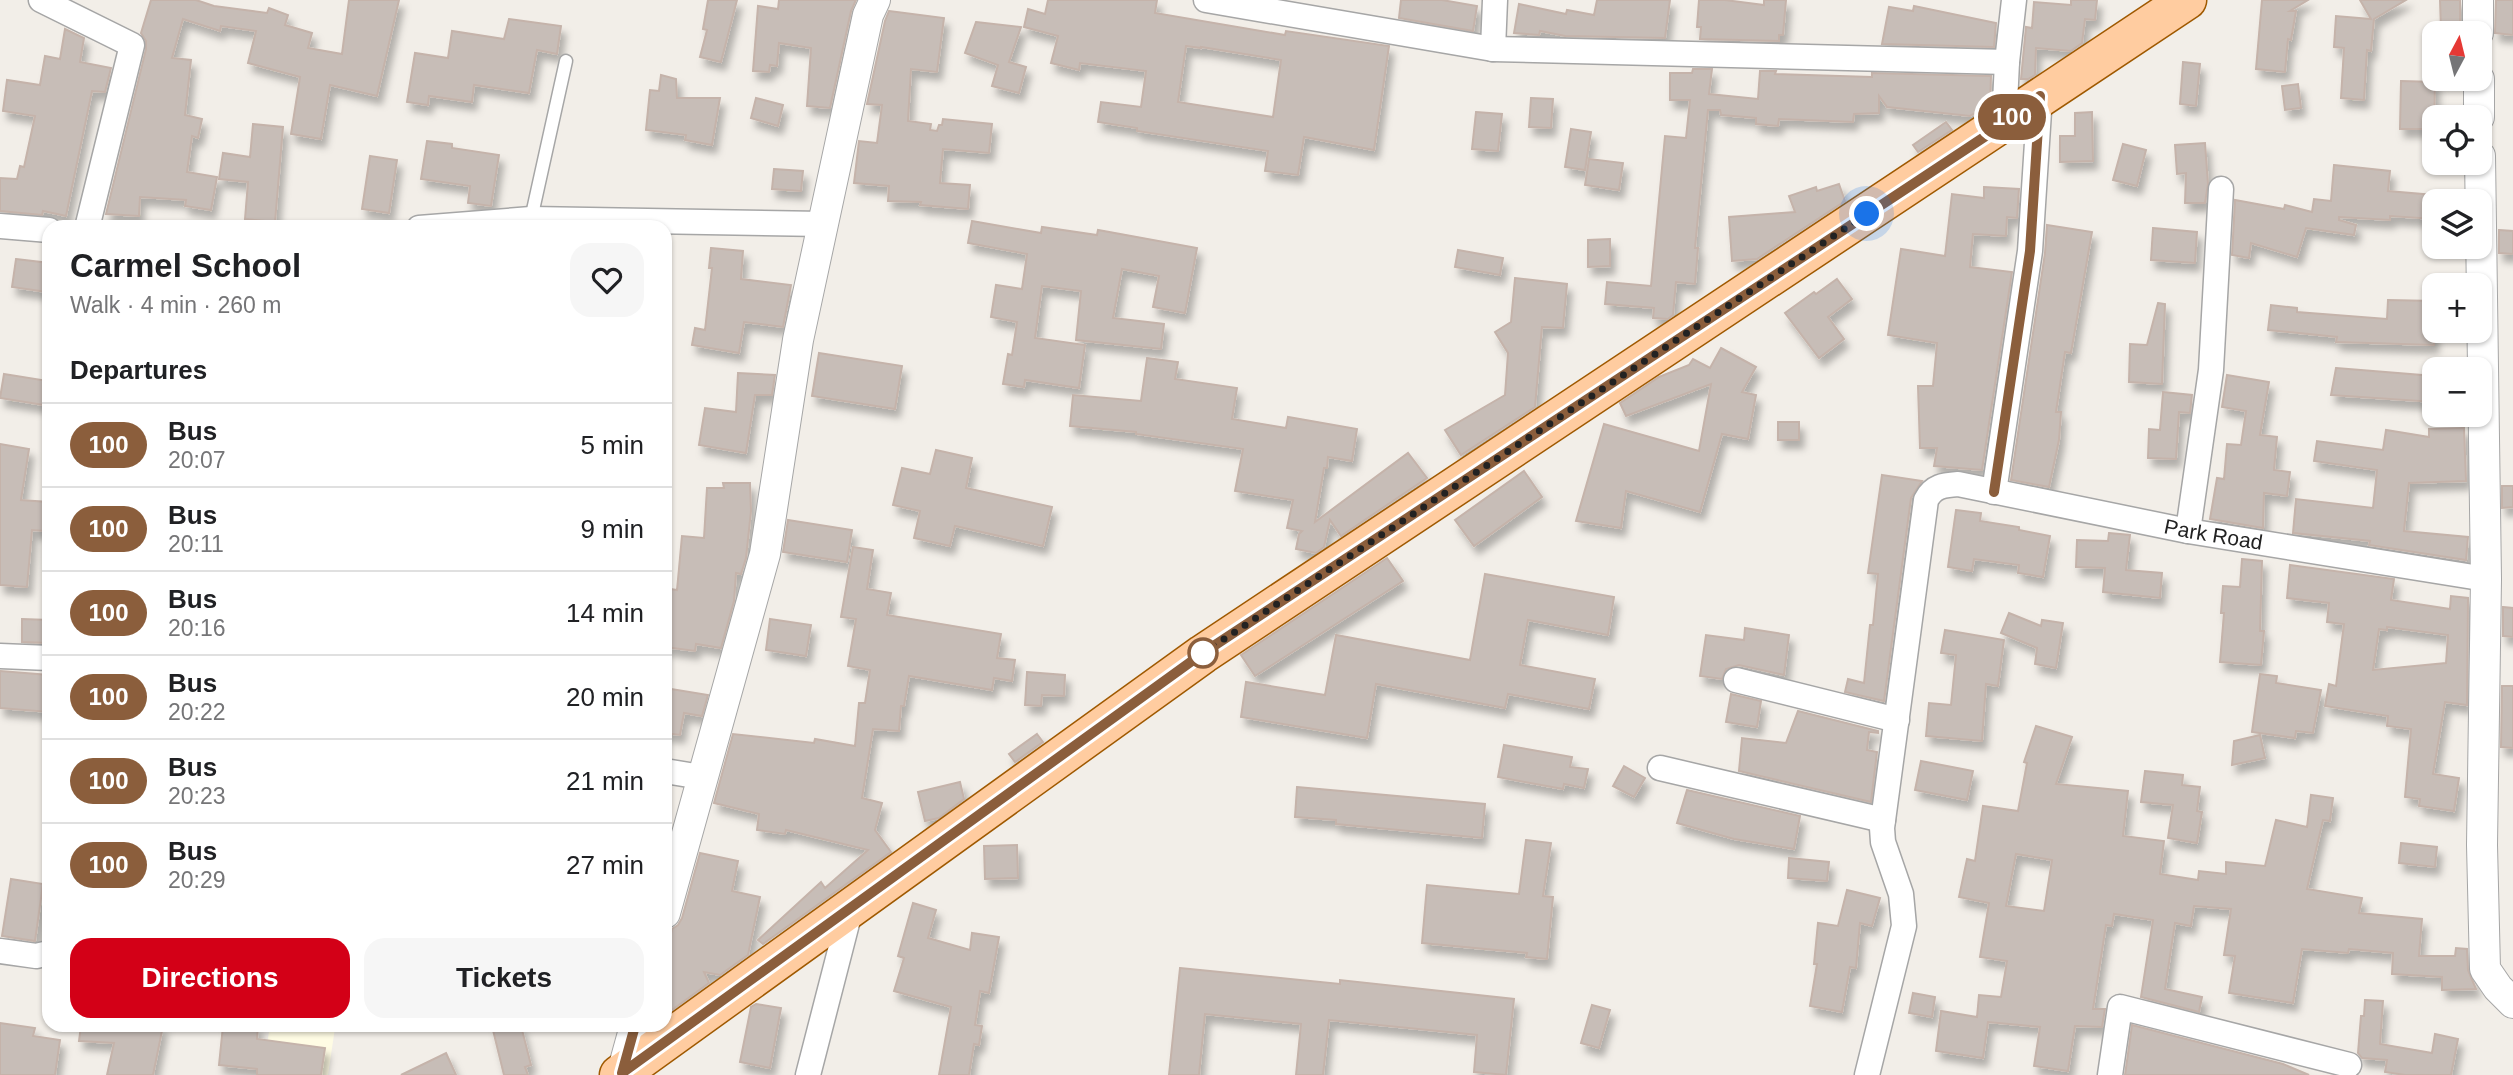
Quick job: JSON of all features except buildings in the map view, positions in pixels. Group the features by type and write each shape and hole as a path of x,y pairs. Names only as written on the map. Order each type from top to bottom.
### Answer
{"main road":[{"path":"621,1074 1203,653 2004,124 2040,96 2187,0"}],"street":[{"path":"41,0 132,45 89,220"},
{"path":"672,887 765,554 799,340 868,15 875,0"},
{"path":"1206,0 1493,49 2007,62"},
{"path":"1493,49 1495,0"},
{"path":"2004,124 2014,0"},
{"path":"2477,0 2478,21"},
{"path":"1994,492 2030,251 2040,96"},
{"path":"2480,175 2486,579 2482,845 2485,969 2513,1003"},
{"path":"2189,531 2211,370 2221,189"},
{"path":"519,220 589,220"},
{"path":"672,221 823,224"},
{"path":"0,226 42,229"},
{"name":"Park Road","path":"1897,720 1927,500 1930,492 1943,485 1958,484 2189,531 2486,579"},
{"path":"0,656 42,658"},
{"path":"1736,680 1897,720 1883,820 1883,842 1901,894 1904,926 1867,1075"},
{"path":"1660,768 1883,820"},
{"path":"672,772 701,777"},
{"path":"808,1075 851,908"},
{"path":"0,951 42,955"},
{"path":"2110,1075 2120,1007 2349,1065"},
{"path":"621,1074 633,1032"}],"lane":[{"path":"531,219 566,61"}],"shaded area":[{"path":"269,1032 334,1032 328,1075 262,1075"}],"bus line":[{"name":"100","path":"633,1032 622,1073 1203,653 2004,124 2040,96 2030,251 1994,492"}],"route":[{"path":"1203,653 1867,214"}]}
